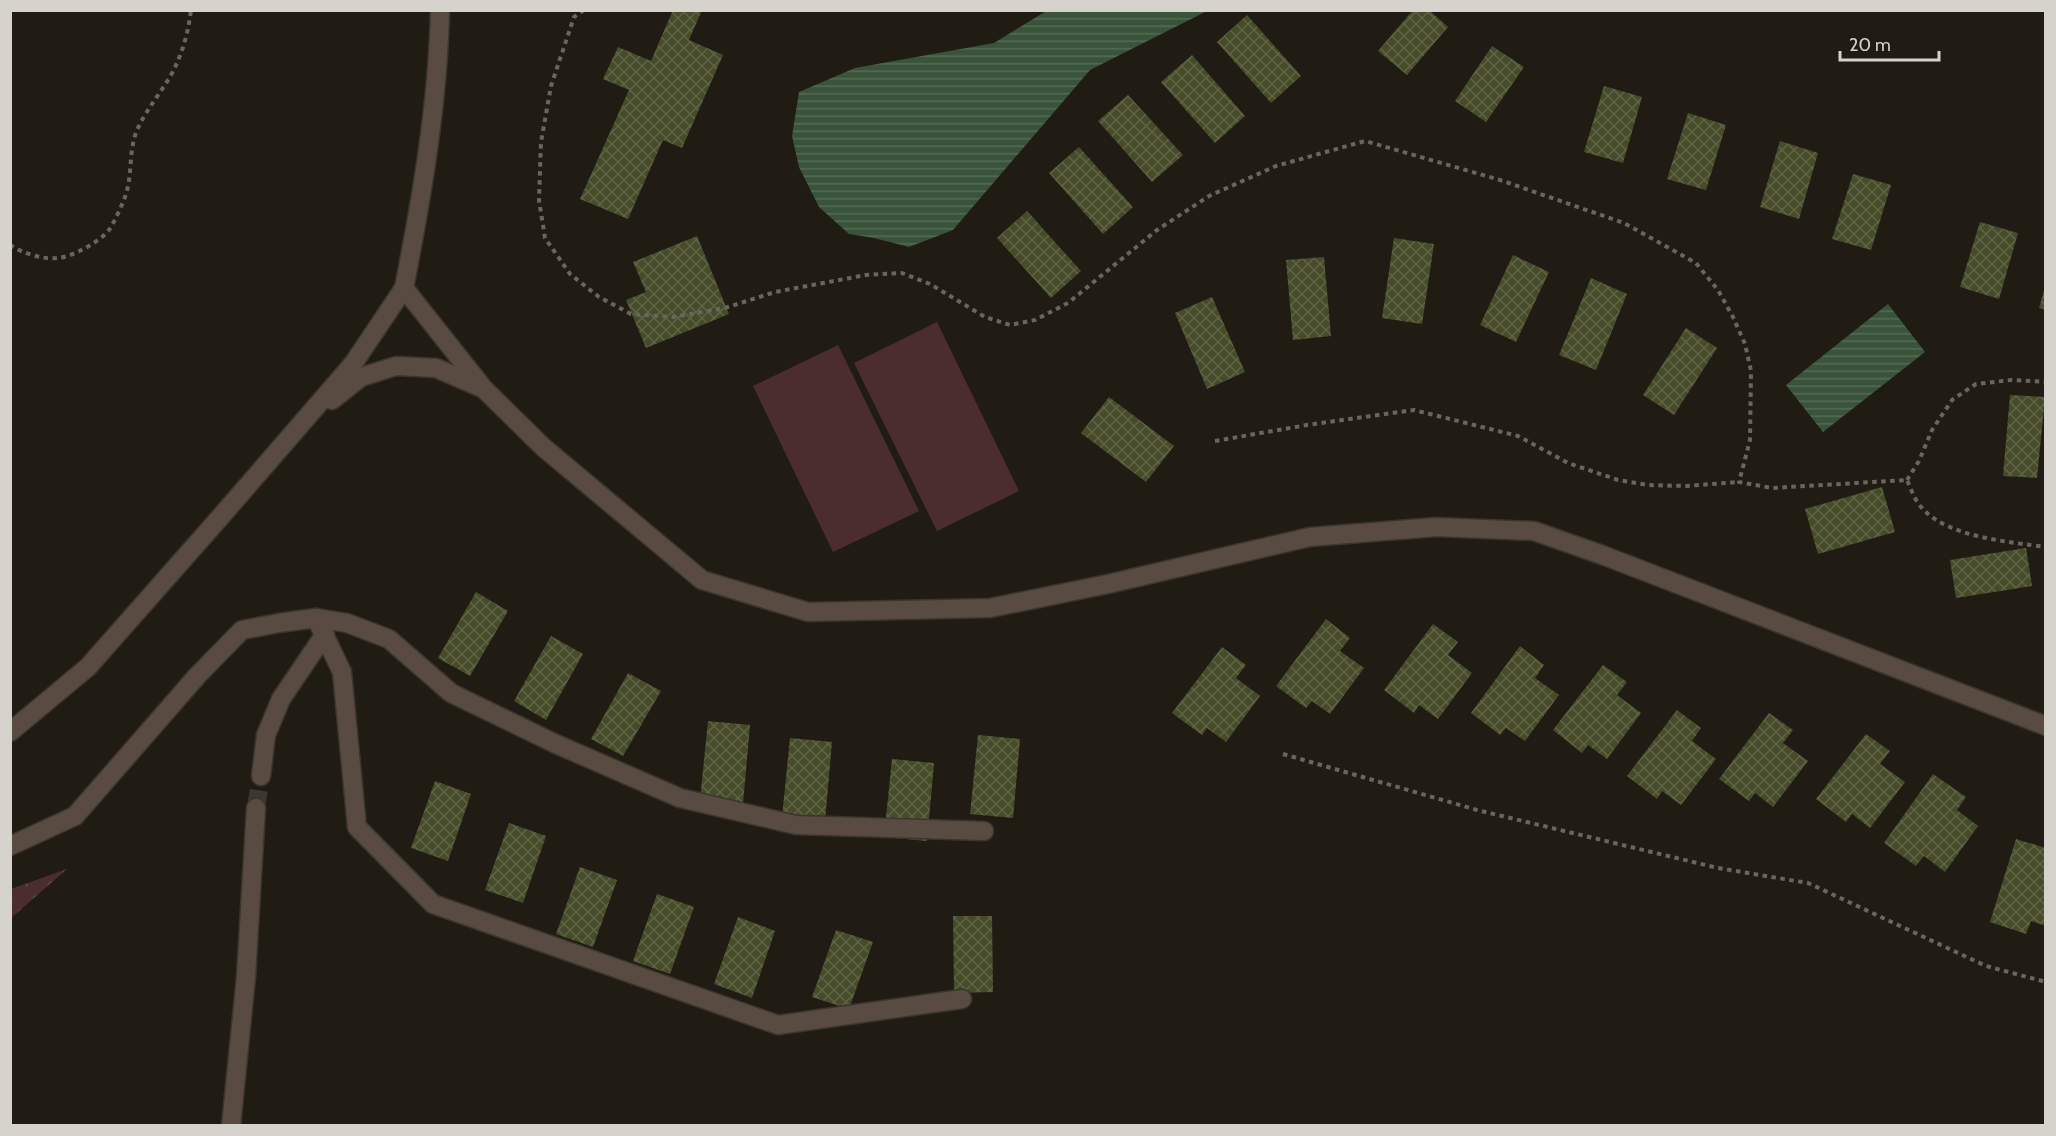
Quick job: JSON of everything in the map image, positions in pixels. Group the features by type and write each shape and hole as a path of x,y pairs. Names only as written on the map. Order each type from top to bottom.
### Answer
{"street":[{"path":"10,732 88,667 353,364 404,288 418,214 432,112 439,56 440,10"},
{"path":"404,288 484,389 543,447 702,580 808,612 990,609 1310,537 1436,527 1534,531 1605,556 2046,726"},
{"path":"297,427 361,377 396,366 436,368 484,389"},
{"path":"10,846 75,816 197,676 242,630 279,622 321,626 346,623 389,639 451,693 556,744 680,798 796,825 984,831"},
{"path":"261,776 266,735 281,699 321,626"},
{"path":"321,626 342,672 357,827 433,904 777,1025 963,999"},
{"path":"231,1125 246,977 256,808"}],"path":[{"path":"10,245 23,253 58,258 87,247 109,230 125,199 130,153 137,130 151,104 171,76 182,52 189,30 190,10"},
{"path":"584,10 574,17 551,86 541,142 538,200 545,238 570,274 599,297 631,314 673,317 725,308 786,290 866,275 902,273 930,284 985,316 1010,325 1035,320 1068,303 1157,230 1209,196 1276,166 1365,141 1500,180 1624,223 1696,263 1718,290 1745,344 1750,371 1750,440 1739,482"},
{"path":"1907,480 1932,430 1952,400 1976,384 2011,380 2046,382"},
{"path":"1215,441 1414,410 1518,436 1568,463 1618,480 1648,485 1686,486 1739,482 1772,488 1907,480"},
{"path":"1907,480 1921,507 1938,523 1963,532 2046,547"},
{"path":"1283,754 1477,810 1718,868 1808,883 1986,966 2046,982"}],"green space":[{"path":"937,322 1019,491 937,531 854,363"},
{"path":"838,345 919,511 833,552 753,386"},
{"path":"67,869 11,918 11,889"}],"shaded area":[{"path":"1048,10 1207,11 1090,70 953,230 909,247 849,234 819,207 799,167 792,136 799,92 855,68 994,43"},
{"path":"1888,304 1925,352 1823,432 1786,385"}],"building":[{"path":"673,10 702,10 689,40 723,55 682,148 663,140 628,219 580,199 629,90 603,79 618,47 651,61"},
{"path":"1413,10 1429,10 1448,27 1407,75 1378,51"},
{"path":"1247,15 1301,76 1271,103 1217,42"},
{"path":"1492,46 1524,67 1486,122 1455,101"},
{"path":"1192,55 1245,116 1215,143 1161,82"},
{"path":"1604,86 1642,97 1623,163 1584,152"},
{"path":"1128,95 1183,155 1152,182 1098,121"},
{"path":"1688,113 1726,125 1706,190 1667,179"},
{"path":"1780,141 1818,153 1799,219 1760,207"},
{"path":"1079,147 1133,207 1103,234 1049,173"},
{"path":"1853,174 1891,185 1871,250 1832,239"},
{"path":"1027,211 1081,271 1051,298 997,238"},
{"path":"1980,222 2018,233 1999,299 1960,287"},
{"path":"697,236 729,314 646,348 626,300 646,292 633,262"},
{"path":"1394,238 1434,244 1422,324 1382,318"},
{"path":"1513,255 1549,272 1516,342 1480,325"},
{"path":"1324,257 1331,336 1293,340 1286,260"},
{"path":"1591,278 1627,294 1596,370 1559,355"},
{"path":"2046,287 2046,310 2039,308"},
{"path":"1212,297 1245,372 1207,389 1175,313"},
{"path":"1686,328 1717,348 1674,415 1643,395"},
{"path":"2010,395 2045,397 2037,478 2003,476"},
{"path":"1109,397 1174,446 1146,482 1081,433"},
{"path":"1882,487 1895,532 1818,554 1805,509"},
{"path":"2026,548 2032,586 1956,598 1950,560"},
{"path":"476,592 508,611 470,676 438,658"},
{"path":"1326,619 1350,638 1340,651 1364,668 1330,714 1312,701 1306,708 1276,686"},
{"path":"1433,624 1458,642 1448,655 1472,673 1438,719 1419,705 1414,713 1384,690"},
{"path":"551,636 583,654 546,720 514,701"},
{"path":"1520,646 1544,665 1535,678 1559,695 1525,741 1506,728 1500,735 1471,713"},
{"path":"1222,647 1246,665 1236,678 1260,696 1226,742 1207,728 1202,735 1172,713"},
{"path":"1603,665 1627,682 1617,695 1641,713 1607,759 1588,745 1582,753 1553,730"},
{"path":"628,673 661,691 623,756 591,739"},
{"path":"1677,710 1701,728 1692,741 1716,759 1681,805 1662,791 1657,799 1627,776"},
{"path":"1769,713 1793,730 1783,743 1808,761 1773,807 1755,793 1749,801 1719,779"},
{"path":"708,721 750,725 743,804 700,800"},
{"path":"1866,734 1890,751 1880,764 1905,782 1870,828 1852,814 1846,822 1816,799"},
{"path":"978,735 1020,739 1013,818 970,814"},
{"path":"790,738 832,742 825,821 782,817"},
{"path":"892,759 934,763 927,841 884,837"},
{"path":"1933,774 1966,797 1957,810 1978,826 1945,872 1924,856 1916,866 1884,843"},
{"path":"435,781 471,794 448,861 411,848"},
{"path":"509,823 546,836 523,903 485,890"},
{"path":"2016,839 2046,848 2046,926 2031,921 2026,934 1990,922"},
{"path":"580,867 617,880 593,947 556,934"},
{"path":"657,894 694,907 670,974 633,961"},
{"path":"953,916 992,916 993,992 954,993"},
{"path":"738,917 775,931 752,998 714,984"},
{"path":"836,930 873,942 849,1009 812,997"}],"tunnel":[{"path":"256,808 261,776"}]}
